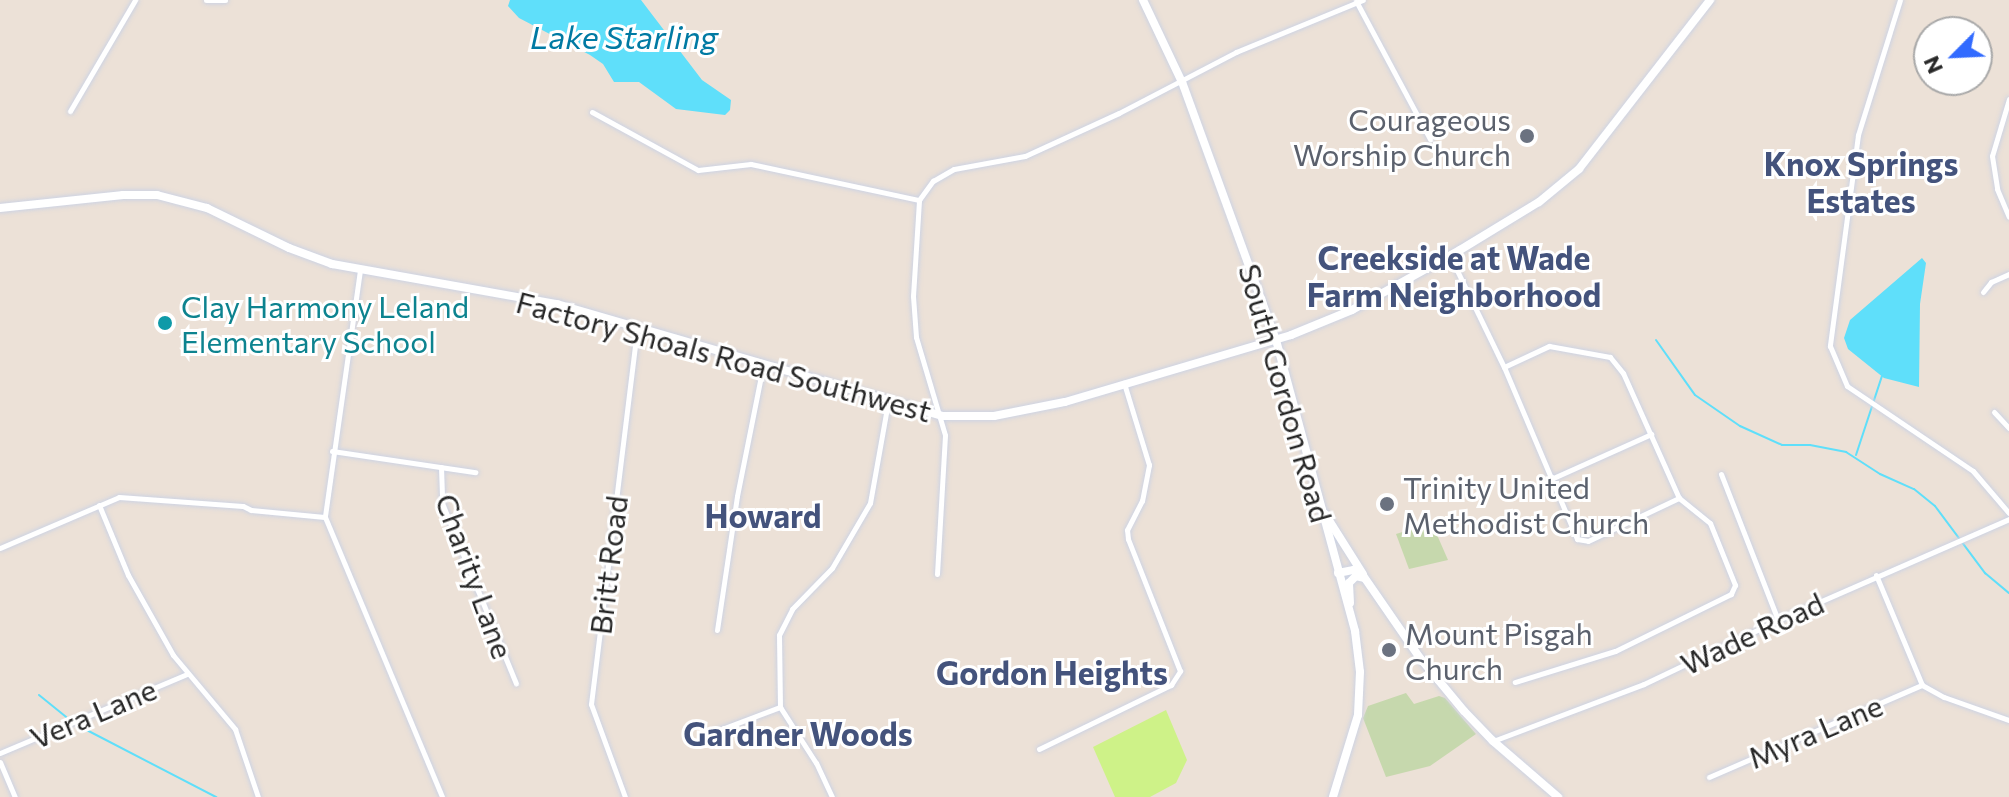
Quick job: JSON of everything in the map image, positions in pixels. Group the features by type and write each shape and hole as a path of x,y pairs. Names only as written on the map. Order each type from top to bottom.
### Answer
{"street":[{"path":"70,111 135,0"},
{"path":"206,0 225,0"},
{"name":"South Gordon Road","path":"1143,0 1182,82 1276,340 1317,502 1349,608 1360,672 1358,715 1333,797"},
{"name":"Factory Shoals Road Southwest","path":"0,208 121,195 157,195 207,208 312,257 361,269 557,304 942,416 994,416 1040,409 1123,382 1276,340 1352,310 1450,256 1539,202 1579,169 1710,0"},
{"path":"1900,0 1858,135 1830,346 1847,386 1973,471 2009,516"},
{"path":"937,574 945,435 915,328 913,265 919,200 933,181 946,172 1025,156 1182,82 1236,52 1359,1 1430,139"},
{"path":"2009,99 1992,156 1997,189 2009,217"},
{"path":"592,112 698,170 751,164 919,200"},
{"path":"1450,256 1504,367 1577,539 1588,541 1679,498"},
{"path":"361,269 332,451 325,517 442,797"},
{"path":"1983,292 1991,282 2009,274"},
{"name":"Britt Road","path":"625,797 591,704 637,327"},
{"path":"1504,367 1549,346 1610,357 1623,373 1679,498 1710,523 1735,585 1731,594 1615,651 1515,682"},
{"path":"717,630 737,496 763,366"},
{"path":"1039,749 1171,685 1180,671 1128,539 1127,530 1142,501 1149,465 1123,382"},
{"path":"832,797 816,763 780,707 777,660 781,625 832,568 870,503 888,402"},
{"path":"1994,412 2009,428"},
{"path":"1551,479 1651,434"},
{"path":"332,451 475,472"},
{"name":"Charity Lane","path":"441,467 442,503 516,683"},
{"path":"1721,474 1778,620"},
{"path":"0,548 119,497 171,499 325,517"},
{"path":"1317,502 1430,670 1493,741 1558,797"},
{"path":"99,505 128,575 187,674 235,729 258,797"},
{"name":"Wade Road","path":"1493,741 1636,687 2009,516"},
{"path":"1338,573 1359,571 1368,581"},
{"path":"1876,575 1922,685 1944,697 2009,720"},
{"path":"1349,608 1352,578 1361,577 1368,581"},
{"name":"Vera Lane","path":"0,753 187,674"},
{"name":"Myra Lane","path":"1709,777 1922,685"},
{"path":"711,733 780,707"},
{"path":"0,762 15,797"}],"green space":[{"path":"1422,526 1434,528 1448,560 1409,569 1396,534"},
{"path":"1406,693 1414,704 1439,696 1445,698 1476,734 1430,766 1386,777 1363,718 1368,706"},
{"path":"1166,710 1187,760 1176,783 1150,797 1115,797 1093,747"}],"water":[{"name":"Lake Starling","path":"510,0 641,0 702,80 731,100 730,110 725,115 676,109 639,82 614,82 603,64 590,55 519,18 508,6"},
{"path":"1922,258 1926,263 1920,304 1919,387 1884,378 1848,349 1844,338 1850,320"}],"waterway":[{"path":"1656,340 1695,395 1740,426 1782,445 1810,445 1846,452 1880,474 1914,489 1935,506 1985,573 2009,593"},
{"path":"1856,455 1882,376"},
{"path":"39,695 66,717"},
{"path":"77,725 216,797"}],"place":[{"name":"Courageous Worship Church","path":"1527,136"},
{"name":"Clay Harmony Leland Elementary School","path":"165,323"},
{"name":"Trinity United Methodist Church","path":"1387,504"},
{"name":"Mount Pisgah Church","path":"1389,650"}],"district":[{"name":"Knox Springs Estates","path":"1861,182"},
{"name":"Creekside at Wade Farm Neighborhood","path":"1454,276"},
{"name":"Howard","path":"763,515"},
{"name":"Gordon Heights","path":"1052,672"},
{"name":"Gardner Woods","path":"798,733"}]}
